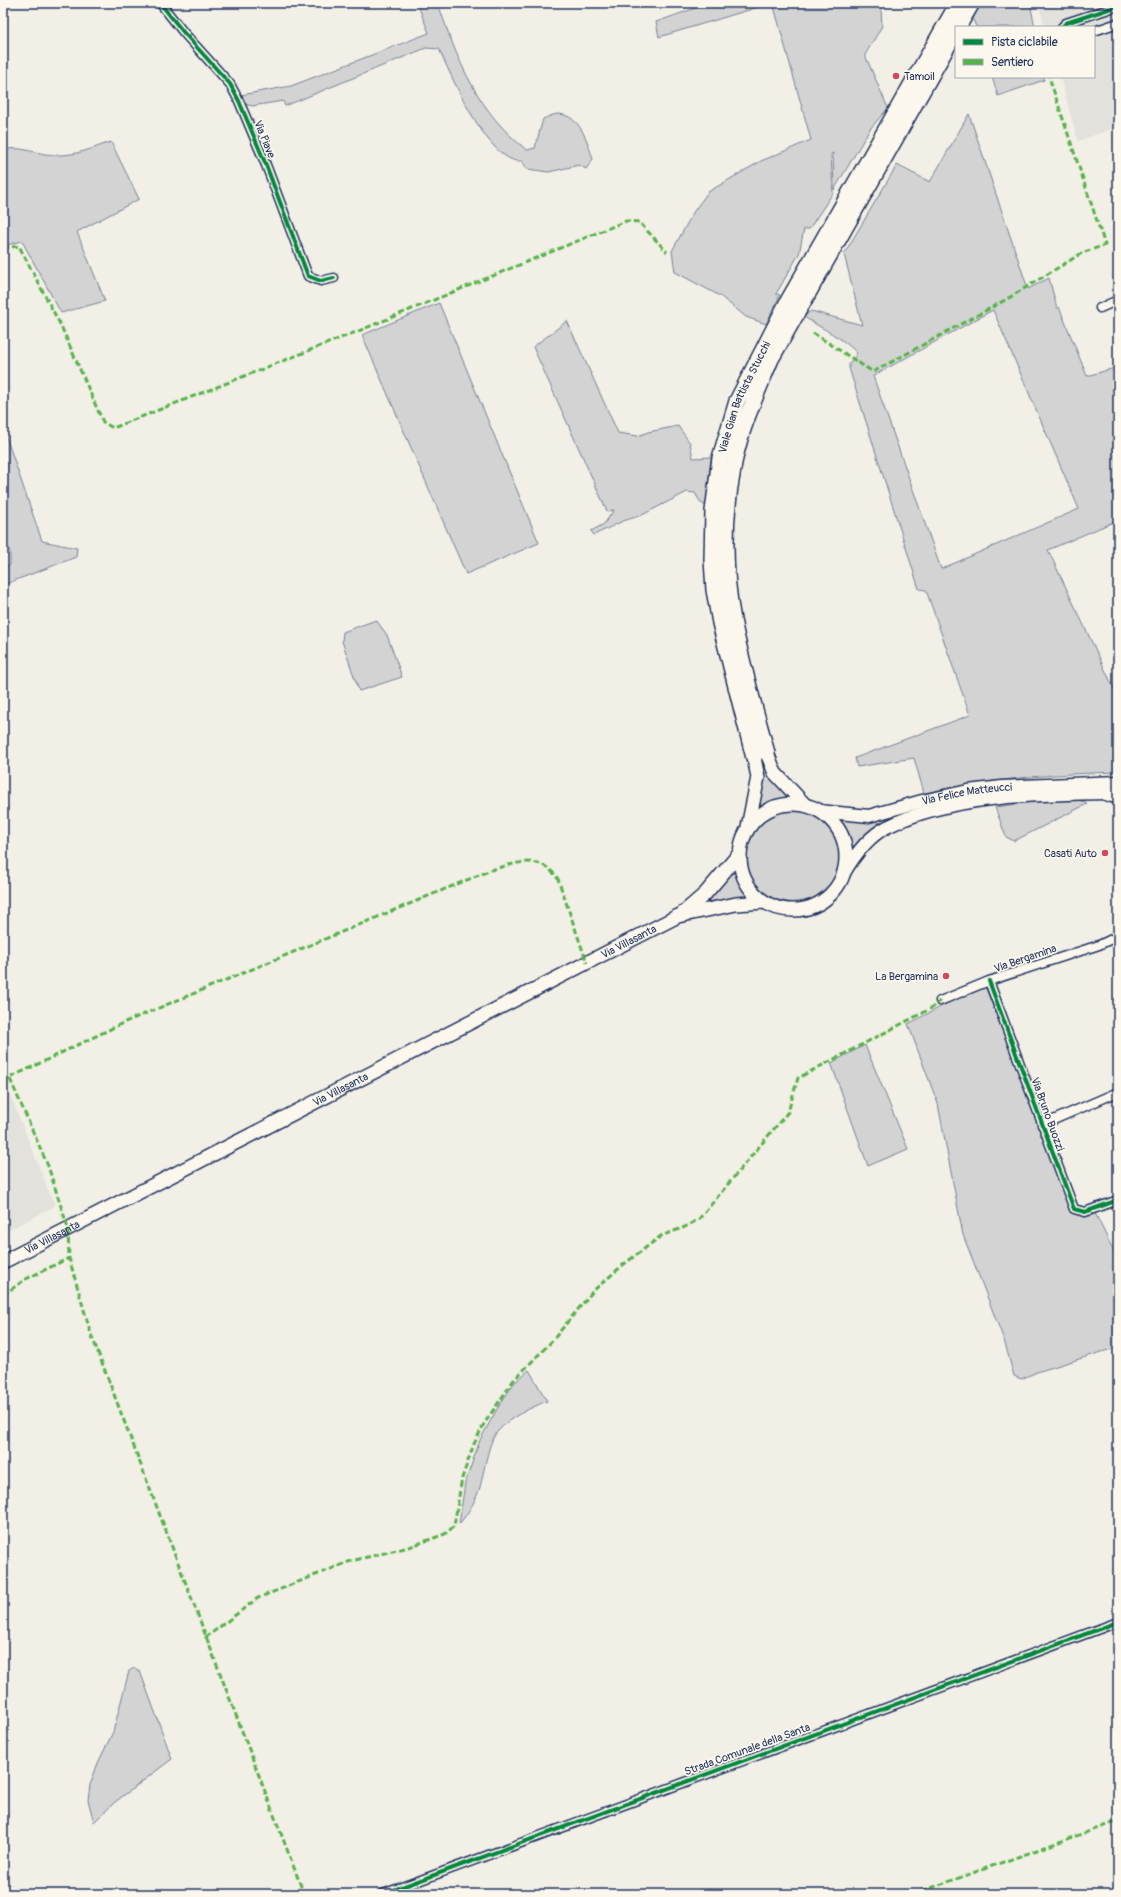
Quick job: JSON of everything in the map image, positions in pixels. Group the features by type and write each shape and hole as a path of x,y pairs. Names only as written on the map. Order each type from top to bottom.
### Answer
{"highway":[{"name":"Viale Gian Battista Stucchi","path":"760,755 720,623 714,590 712,560 713,511 720,458 737,401 788,301 958,3"},
{"path":"959,26 972,3"},
{"name":"Viale Gian Battista Stucchi","path":"760,755 733,619 726,554 728,513 734,462 750,409 771,359 955,33"}],"main road":[{"name":"Viale Gian Battista Stucchi","path":"760,755 805,806"},
{"name":"Viale Gian Battista Stucchi","path":"745,835 751,814 758,777 760,755"},
{"name":"Via Felice Matteucci","path":"819,811 868,816 922,800 974,790 1030,785 1118,782"},
{"name":"Via Felice Matteucci","path":"844,873 863,846 886,827 928,812 970,802 1000,798 1118,793"},
{"path":"784,805 805,806 819,811 836,825 843,840 846,857 844,873 834,892 823,901 811,907 787,910 764,902 754,894 744,878 740,853 745,835 757,818 770,810 784,805"},
{"path":"678,916 705,894 740,853"},
{"path":"678,916 736,904 764,902"},
{"name":"Via Villasanta","path":"3,1262 678,916"}],"street":[{"name":"Via Piave","path":"160,3 184,33 230,84 239,101 266,165 308,276 321,281 334,278"},
{"path":"1063,26 1066,23 1118,6"},
{"path":"1095,31 1118,23"},
{"path":"1100,308 1118,300"},
{"path":"1096,793 1118,800"},
{"name":"Via Bergamina","path":"940,1001 989,981 1099,945 1118,936"},
{"name":"Via Bruno Buozzi","path":"989,981 1074,1209 1085,1212 1118,1200"},
{"path":"1042,1125 1118,1092"},
{"name":"Strada Comunale della Santa","path":"383,1894 1118,1622"}],"shaded area":[{"path":"417,3 438,3 461,64 471,84 495,120 510,136 527,150 535,148 543,119 556,114 566,116 578,124 588,145 593,159 586,169 579,165 549,172 527,169 522,161 514,160 502,154 491,143 480,128 460,94 439,49 426,48 285,106 283,101 252,106 245,104 241,95 291,86 429,33"},
{"path":"710,3 772,3 659,37 656,22"},
{"path":"773,3 885,3 881,8 882,26 865,55 888,108 870,129 834,190 833,153 831,154 833,193 809,229 804,229 799,254 776,294 780,295 766,324 746,317 720,296 675,272 672,251 694,211 708,192 761,161 811,140"},
{"path":"980,3 1030,3 1035,26 976,26 973,19"},
{"path":"1038,3 1118,3 1118,127 1078,141 1060,78 1095,78 1095,26 1045,26"},
{"path":"992,78 1044,78 1044,80 998,96"},
{"path":"969,114 1028,289 1049,278 1057,308 1059,307 1087,376 1118,367 1118,520 1048,550 1118,697 1118,772 1020,778 972,784 924,793 914,758 857,767 855,758 970,715 926,590 919,589 849,368 849,364 857,353 838,338 804,317 811,311 862,325 844,254 897,165 930,182","holes":["993,310 1079,509 941,569 873,376"]},
{"path":"111,142 139,199 77,232 105,301 61,313 22,241 3,246 3,150 23,149 49,155 63,155 84,151"},
{"path":"439,303 539,543 466,574 362,335"},
{"path":"567,321 618,433 638,436 648,432 678,426 690,443 693,458 711,457 706,506 701,503 695,493 687,492 642,515 623,521 594,535 591,531 604,524 614,510 607,511 533,347"},
{"path":"3,428 42,541 77,548 76,557 3,585 3,567 10,565 10,552 3,534"},
{"path":"376,620 387,635 402,677 359,691 342,641 343,632"},
{"path":"760,758 772,779 787,797 760,807 762,781"},
{"path":"1077,799 1087,804 1014,841 1006,837 995,807 1040,801"},
{"path":"785,810 803,810 812,813 828,823 838,839 841,848 841,866 838,875 828,891 812,901 803,904 785,904 776,901 760,891 750,875 747,866 747,848 750,839 760,823 776,813"},
{"path":"840,820 878,821 880,825 855,848 852,848 850,838"},
{"path":"734,865 743,888 751,898 703,902"},
{"path":"984,984 1073,1211 1094,1211 1118,1260 1118,1347 1037,1372 1021,1379 1014,1376 1004,1340 963,1235 938,1104 908,1024"},
{"path":"865,1045 908,1149 868,1166 831,1063"},
{"path":"6,1085 55,1206 3,1233 3,1086"},
{"path":"529,1370 547,1401 514,1417 498,1431 489,1449 482,1481 474,1502 459,1524 465,1483 480,1440 497,1409 514,1383"},
{"path":"134,1668 140,1671 172,1759 115,1802 94,1822 88,1800 90,1785 98,1763 113,1732 129,1671"}],"marked path":[{"path":"813,333 873,372 1007,299 1082,253 1105,245 1049,78"},
{"path":"3,248 19,246 61,326 103,422 113,428 356,332 626,221 639,222 667,252"},
{"path":"3,1081 125,1022 491,870 519,863 528,862 544,866 558,879 587,963"},
{"path":"205,1638 258,1598 351,1561 409,1547 445,1534 454,1526 462,1478 474,1444 484,1424 513,1381 552,1341 593,1291 623,1265 661,1236 685,1227 699,1219 788,1112 798,1078 932,1008 940,1001"},
{"path":"10,1079 48,1166 68,1228 69,1258 91,1334 304,1894"},
{"path":"3,1295 26,1279 69,1258"},
{"path":"914,1894 1118,1821"}],"cycle path":[{"path":"160,3 184,33 230,84 239,101 266,165 308,276 321,281 334,278"},
{"path":"1063,26 1066,23 1118,6"},
{"path":"989,981 1074,1209 1085,1212 1118,1200"},
{"path":"383,1894 1118,1622"}],"place":[{"name":"Tamoil","path":"896,76"},
{"name":"Casati Auto","path":"1105,853"},
{"name":"La Bergamina","path":"946,976"}]}
